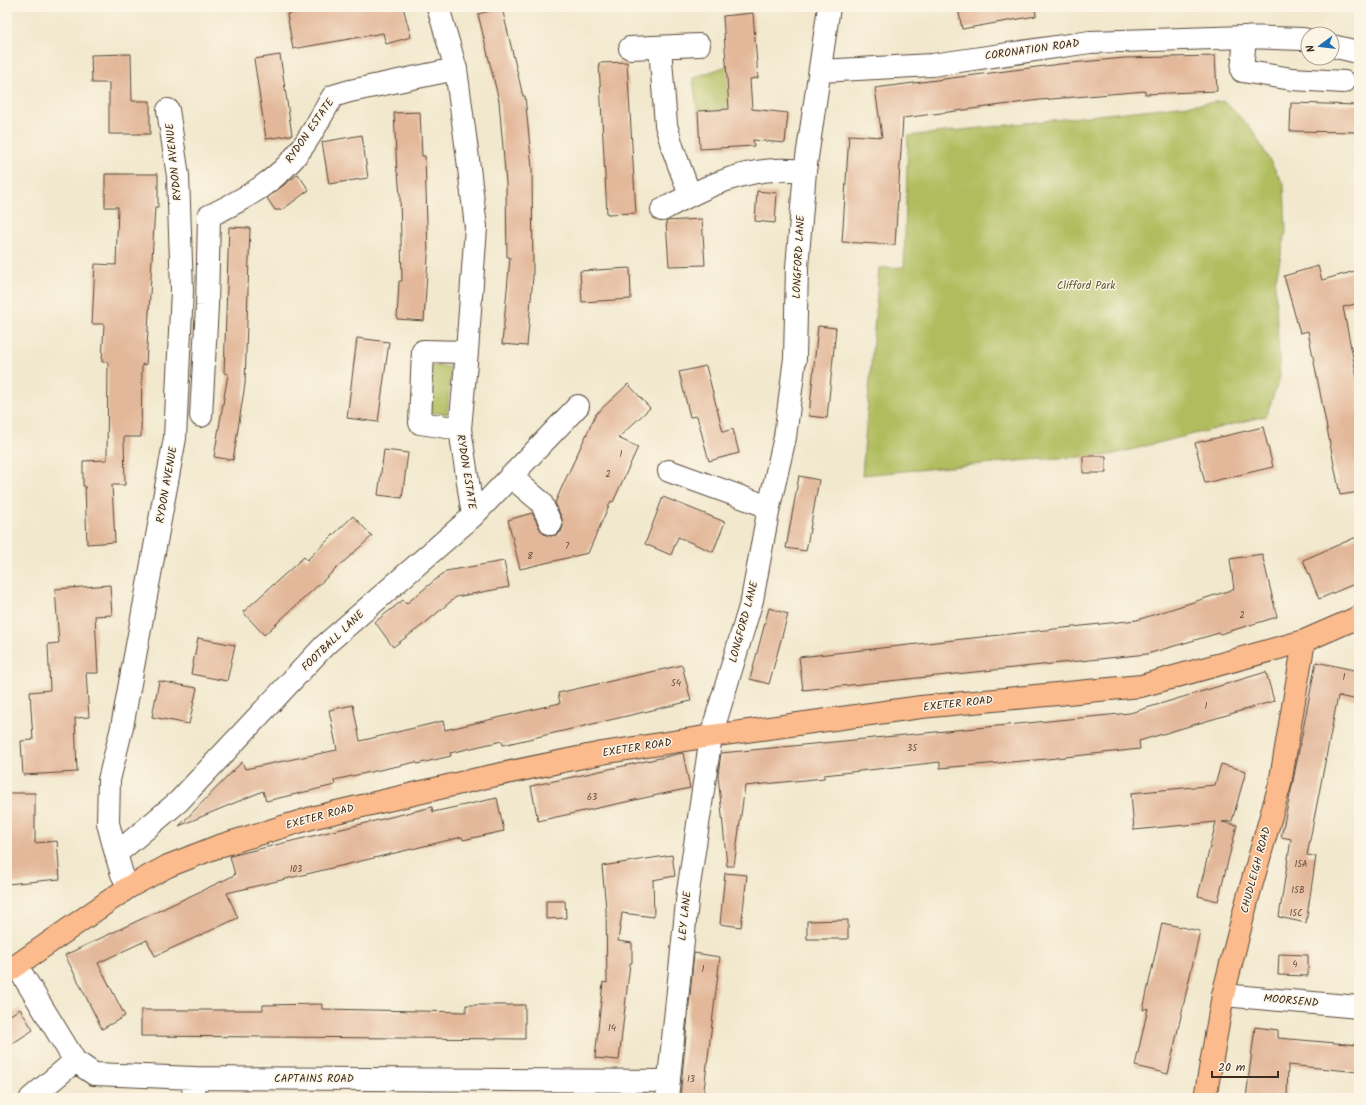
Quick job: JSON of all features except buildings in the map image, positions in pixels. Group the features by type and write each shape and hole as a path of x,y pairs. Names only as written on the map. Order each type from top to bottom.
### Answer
{"main road":[{"name":"EXETER ROAD","path":"12,969 129,887 168,866 218,846 315,817 482,778 594,755 711,736 921,707 1141,686 1304,641 1359,617"},
{"name":"CHUDLEIGH ROAD","path":"1205,1098 1223,995 1248,897 1280,784 1304,641"}],"street":[{"name":"RYDON ESTATE","path":"438,7 456,69 468,152 476,227 460,429 473,516"},
{"name":"LONGFORD LANE","path":"711,736 752,600 769,507 785,437 795,358 797,267 805,171 830,7"},
{"name":"CORONATION ROAD","path":"820,71 932,65 1090,42 1244,38 1300,39"},
{"path":"1244,38 1242,71 1292,79 1344,82"},
{"path":"630,48 699,45"},
{"path":"660,47 666,124 673,149 690,195"},
{"path":"1340,48 1359,52"},
{"name":"RYDON ESTATE","path":"201,416 210,216 235,204 281,173 301,149 333,96 350,91 456,69"},
{"name":"RYDON AVENUE","path":"116,854 108,824 109,780 122,727 175,438 182,290 178,176 168,110"},
{"path":"662,210 690,195 741,175 773,170 805,171"},
{"name":"RYDON ESTATE","path":"460,429 420,423 423,351 467,352"},
{"name":"FOOTBALL LANE","path":"116,854 179,801 325,645 473,516 578,406"},
{"path":"669,471 769,507"},
{"path":"510,476 541,502 551,524"},
{"name":"LEY LANE","path":"668,1090 688,892 711,736"},
{"path":"116,854 122,874 129,887"},
{"name":"CAPTAINS ROAD","path":"12,969 75,1061 94,1074 193,1088 668,1090"},
{"name":"MOORSEND","path":"1223,995 1359,1007"},
{"path":"31,1098 75,1061"}],"green space":[{"path":"727,66 732,106 698,115 693,78"},
{"name":"Clifford Park","path":"1224,101 1251,128 1284,185 1286,232 1275,283 1280,377 1266,416 1110,455 1027,460 862,475 879,268 904,267 908,136"},
{"path":"429,365 451,367 447,414 425,412"}]}
